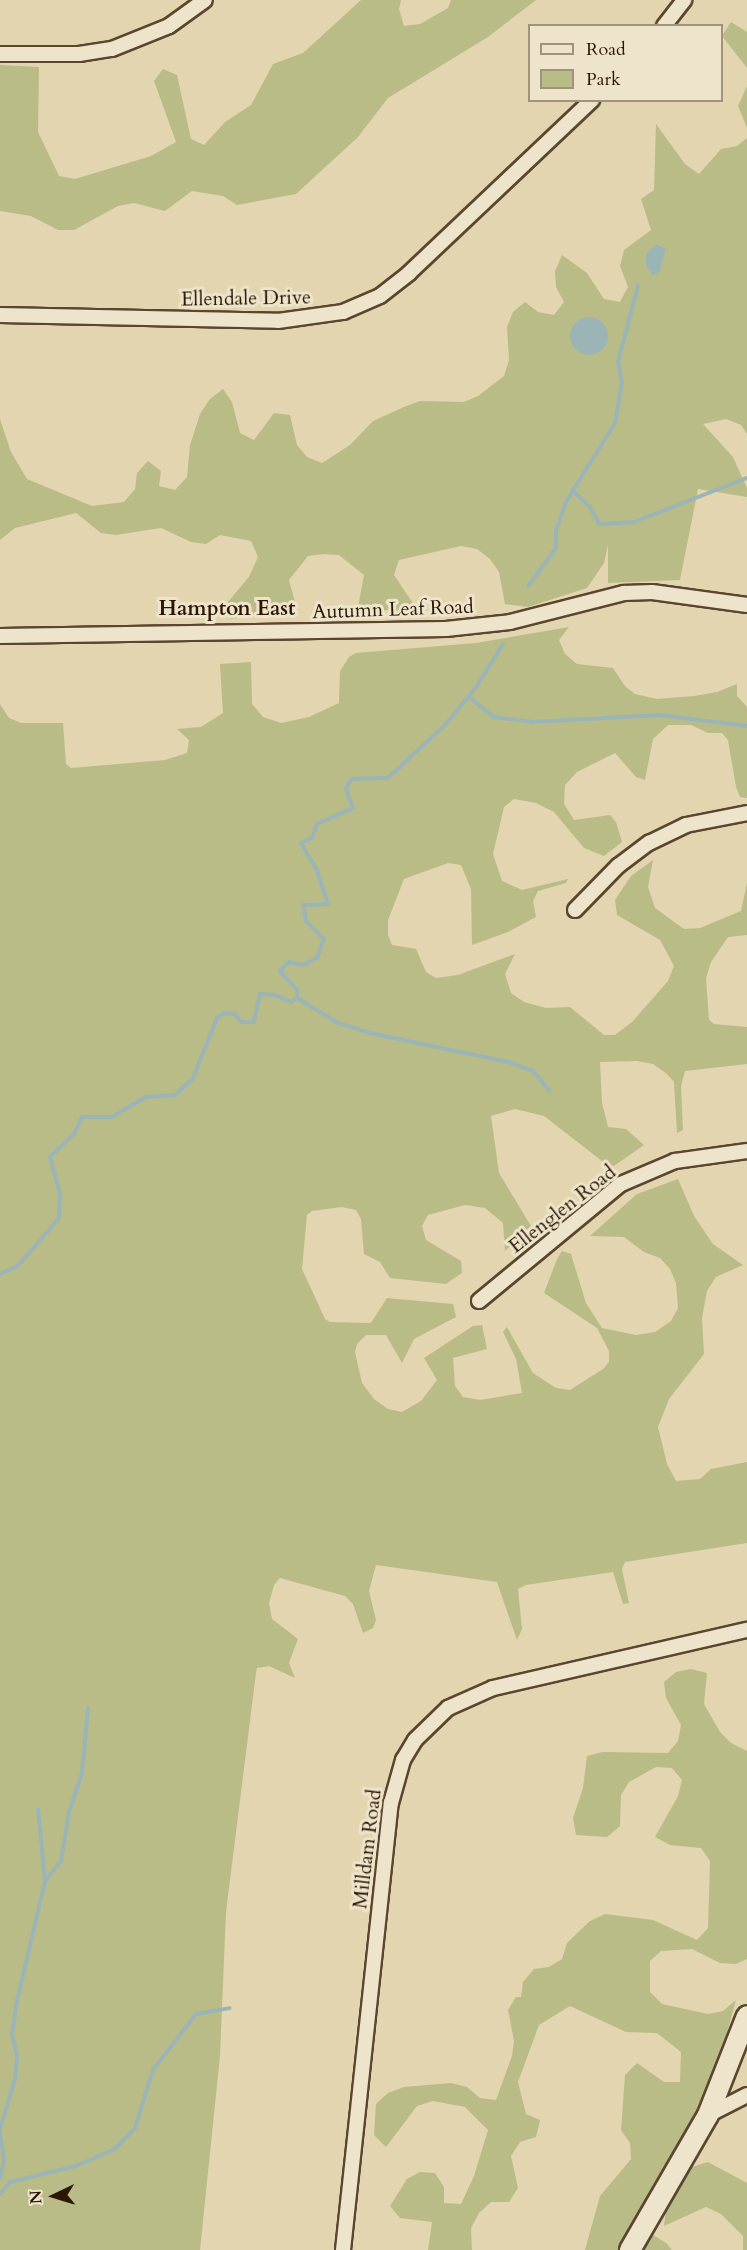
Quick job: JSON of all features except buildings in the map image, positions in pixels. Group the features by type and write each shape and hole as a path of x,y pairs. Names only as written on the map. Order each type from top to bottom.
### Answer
{"street":[{"path":"0,54 79,54 112,49 170,26 205,0"},
{"path":"666,24 684,0"},
{"name":"Ellendale Drive","path":"0,315 269,321 343,312 380,296 402,278 590,102"},
{"name":"Autumn Leaf Road","path":"0,636 446,629 510,622 624,593 651,592 747,605"},
{"path":"575,910 618,866 649,843 686,825 747,813"},
{"name":"Ellenglen Road","path":"479,1300 621,1184 675,1161 747,1151"},
{"name":"Milldam Road","path":"343,2250 391,1803 403,1760 414,1740 429,1723 469,1696 747,1630"},
{"path":"630,2250 708,2115 747,2016"},
{"path":"708,2115 747,2095"}],"green space":[{"path":"361,0 401,0 399,9 404,26 420,24 448,8 451,0 536,0 488,37 388,98 358,137 296,194 237,205 223,196 192,191 165,211 134,203 118,206 74,230 58,230 31,216 0,211 0,65 39,67 38,132 59,176 75,179 151,156 176,142 154,81 163,69 177,75 191,139 204,145 225,122 251,105 273,64 303,53"},
{"path":"731,22 747,32 747,68 723,37"},
{"path":"747,86 747,128 738,106"},
{"path":"656,124 685,164 699,174 721,149 737,146 747,138 747,434 741,425 726,419 703,424 733,457 747,488 747,497 698,489 680,580 608,583 608,545 604,563 587,588 528,607 505,604 499,572 490,559 477,549 461,546 399,560 394,575 420,614 387,610 371,613 358,607 364,575 339,555 324,554 308,556 289,580 297,610 230,619 227,603 249,577 258,557 251,541 220,535 206,544 191,542 161,528 116,535 101,533 76,513 15,528 0,540 0,419 11,452 27,479 92,506 124,502 135,489 137,473 148,461 161,471 159,486 175,490 187,477 190,445 200,414 210,399 223,389 232,402 240,433 254,440 274,413 290,415 297,445 307,457 322,463 350,445 373,421 404,407 420,401 464,402 478,396 504,376 509,360 507,327 513,312 525,302 538,312 554,315 564,302 556,287 555,271 562,255 587,273 604,299 620,302 628,287 620,266 624,250 651,230 641,199 654,190"},
{"path":"569,627 559,640 565,654 577,664 613,668 625,686 635,694 657,699 694,696 717,692 737,684 737,696 747,707 747,798 740,797 736,787 728,740 722,733 708,733 691,725 668,725 653,739 645,780 636,777 615,753 577,772 565,785 564,804 574,820 610,815 616,822 622,842 604,856 584,848 554,812 536,803 514,799 504,807 493,854 502,881 522,890 568,879 566,883 538,891 533,901 536,917 508,932 472,945 471,889 461,865 448,863 404,879 388,920 388,935 392,945 416,949 426,972 436,978 458,975 515,954 505,974 511,993 524,1002 546,1008 570,1007 604,1035 615,1035 632,1022 668,981 674,966 660,940 617,915 615,900 631,876 653,860 648,887 655,908 684,929 700,928 741,911 747,883 747,935 728,937 711,962 706,978 709,1020 714,1024 747,1027 747,1064 685,1071 681,1086 683,1130 677,1133 674,1082 667,1074 653,1064 637,1061 600,1062 602,1103 608,1127 626,1129 644,1145 611,1168 544,1116 515,1109 491,1116 499,1173 531,1226 505,1251 503,1223 485,1208 465,1205 428,1215 422,1226 426,1240 461,1261 462,1273 446,1284 390,1278 380,1262 364,1254 361,1219 356,1210 342,1207 312,1211 307,1215 302,1269 325,1319 330,1322 371,1323 387,1298 453,1304 456,1317 414,1339 402,1363 386,1335 366,1335 357,1344 355,1352 362,1383 374,1399 388,1409 402,1412 421,1401 437,1380 424,1358 473,1326 482,1325 487,1349 453,1358 455,1386 463,1397 480,1400 522,1393 516,1359 503,1332 507,1327 533,1373 556,1388 570,1390 603,1369 609,1362 609,1351 597,1328 544,1293 557,1259 562,1251 571,1254 586,1303 602,1328 636,1335 655,1332 671,1321 678,1308 676,1283 670,1269 660,1258 644,1252 624,1237 590,1236 637,1194 678,1179 694,1216 713,1244 743,1265 716,1277 707,1291 702,1318 704,1354 669,1399 658,1427 667,1464 676,1481 700,1479 711,1469 747,1462 747,1543 625,1562 622,1569 629,1603 623,1604 613,1572 526,1585 518,1589 522,1629 517,1640 497,1582 376,1565 369,1591 376,1620 373,1628 363,1633 353,1604 345,1596 280,1578 274,1585 269,1603 272,1619 298,1639 289,1663 295,1678 269,1666 257,1668 226,1912 220,2056 200,2250 0,2250 0,704 9,718 21,723 63,723 66,764 71,768 165,760 187,753 189,740 177,729 201,727 223,713 220,664 251,662 252,704 263,717 281,723 309,717 339,703 340,671 349,657 356,653 476,643"},
{"path":"691,1669 707,1673 704,1704 720,1732 731,1743 747,1751 747,1959 736,1964 720,1963 692,1949 661,1951 650,1961 650,1992 662,2004 708,2014 723,2011 736,2000 714,2080 668,2179 623,2250 585,2250 600,2196 631,2159 630,2143 621,2130 625,2075 637,2063 664,2082 680,2082 681,2052 657,2033 626,2032 570,2006 539,2025 518,2082 526,2114 540,2120 536,2137 520,2142 511,2156 518,2188 509,2202 491,2202 479,2213 471,2228 472,2250 428,2250 432,2222 400,2218 390,2206 407,2179 420,2172 435,2173 444,2187 444,2203 461,2204 474,2176 488,2130 465,2107 433,2101 417,2106 386,2147 374,2135 376,2104 388,2093 404,2087 451,2083 467,2087 480,2098 496,2100 512,2056 514,2041 508,2010 516,1997 521,1997 523,1982 534,1969 549,1967 562,1959 567,1943 590,1921 605,1914 653,1920 697,1940 708,1928 710,1861 701,1848 670,1845 655,1837 678,1796 682,1780 672,1768 656,1767 629,1782 621,1795 620,1826 607,1837 576,1835 573,1818 583,1788 587,1756 603,1752 668,1753 678,1741 681,1725 666,1698 664,1682 676,1672"},
{"path":"708,2162 747,2183 747,2250 743,2250 743,2236 721,2214 706,2207 664,2226 666,2210 692,2167"},
{"path":"653,2235 666,2243 672,2250 642,2250"}],"water":[{"path":"656,244 666,249 660,271 653,276 646,265 646,254"},
{"path":"589,317 596,318 602,323 607,329 607,343 602,349 596,354 589,355 582,354 576,349 571,343 570,336 571,329 576,323 582,318"}],"waterway":[{"path":"528,586 556,548 556,531 566,502 615,423 622,382 618,362 638,286"},
{"path":"572,490 590,507 599,524 634,522 747,478"},
{"path":"0,1274 18,1266 59,1218 60,1194 50,1157 74,1134 82,1117 112,1117 145,1097 175,1095 193,1078 217,1018 225,1013 235,1014 241,1022 254,1022 260,994 275,995 291,1002 297,998 297,990 280,971 289,962 303,965 317,958 324,939 306,921 303,905 328,904 317,870 301,843 312,838 317,824 353,808 346,789 351,779 388,778 445,725 477,686 503,644"},
{"path":"469,697 494,717 532,722 659,715 747,726"},
{"path":"297,998 338,1023 370,1033 508,1062 533,1071 549,1090"},
{"path":"45,1881 61,1861 69,1812 82,1773 88,1708"},
{"path":"0,2129 15,2079 17,2056 12,2035 16,2005 45,1881 38,1809"},
{"path":"0,2194 10,2182 76,2166 115,2149 135,2128 153,2070 196,2014 229,2008"},
{"path":"0,2132 4,2160 0,2179"}],"district":[{"name":"Hampton East","path":"227,609"}]}
